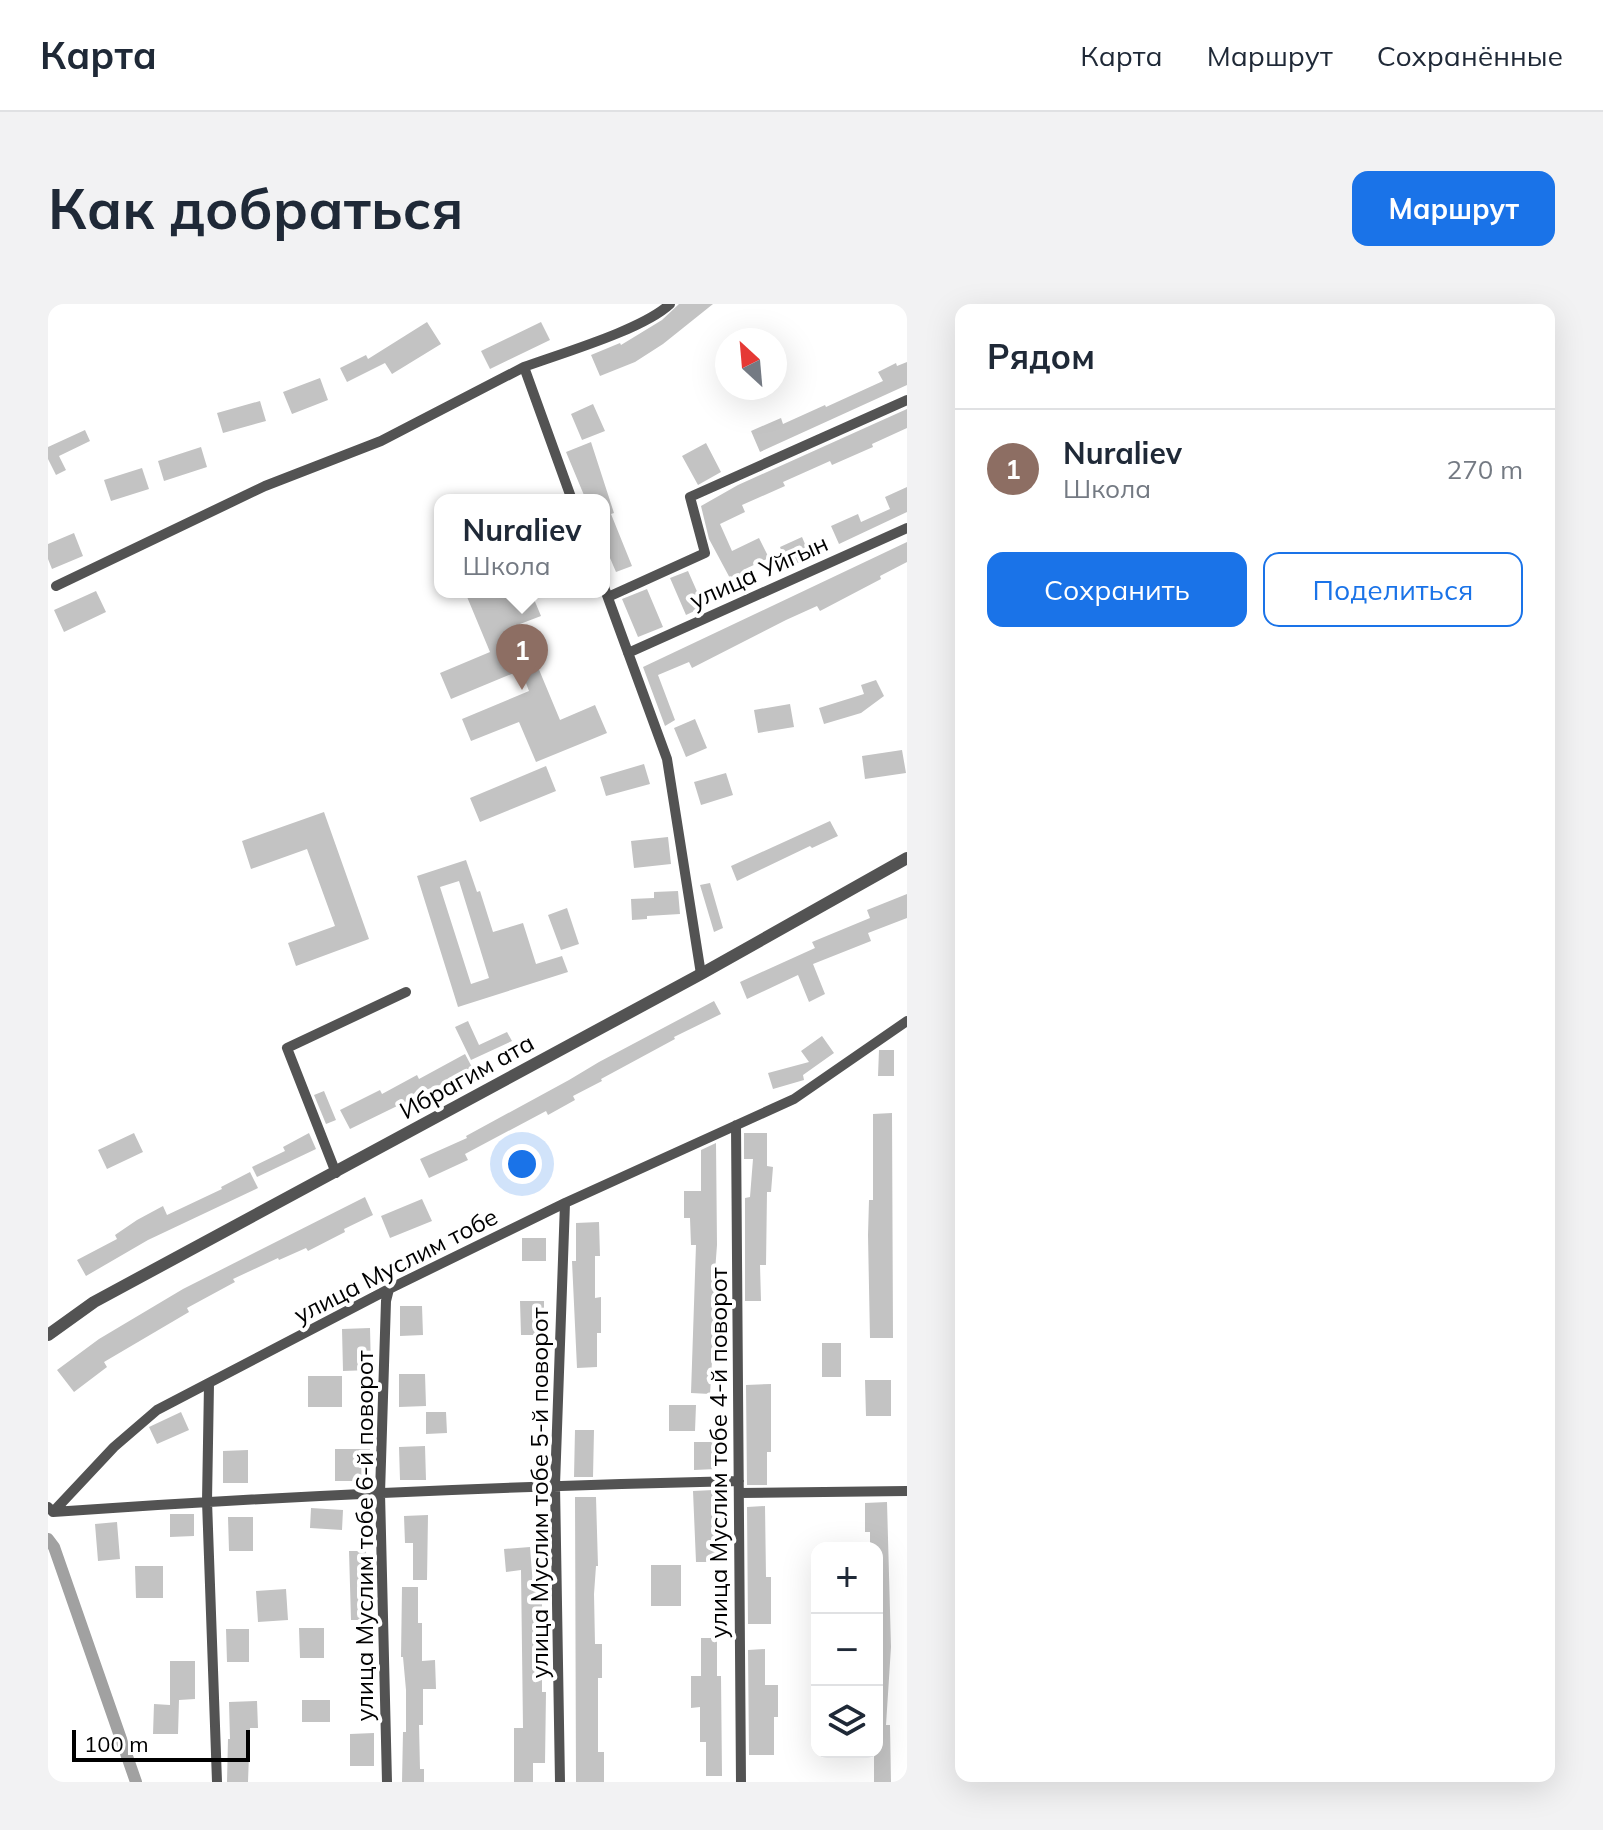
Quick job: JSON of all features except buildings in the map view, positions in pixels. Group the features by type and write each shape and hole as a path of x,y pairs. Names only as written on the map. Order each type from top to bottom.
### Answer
{"street":[{"path":"56,586 265,486 381,441 524,367 624,329 664,310 670,304"},
{"path":"524,367 570,494"},
{"path":"610,590 705,553 690,497 907,400"},
{"name":"улица Уйгын","path":"628,653 907,528"},
{"path":"608,598 667,759 701,974"},
{"name":"Ибрагим ата","path":"48,1335 94,1302 701,974 907,858"},
{"path":"336,1173 287,1048 406,992"},
{"name":"улица Муслим тобе","path":"50,1509 157,1410 389,1289 565,1203 803,1093 907,1021"},
{"name":"улица Муслим тобе 4-й поворот","path":"736,1125 741,1782"},
{"name":"улица Муслим тобе 5-й поворот","path":"560,1782 555,1485 565,1203"},
{"name":"улица Муслим тобе 6-й поворот","path":"387,1782 380,1493 386,1301 389,1289"},
{"path":"209,1384 207,1501 217,1782"},
{"path":"50,1509 555,1485 907,1491"}],"waterway":[{"path":"48,1539 54,1547 136,1782"}],"place":[{"name":"Nuraliev","path":"522,690"}]}
